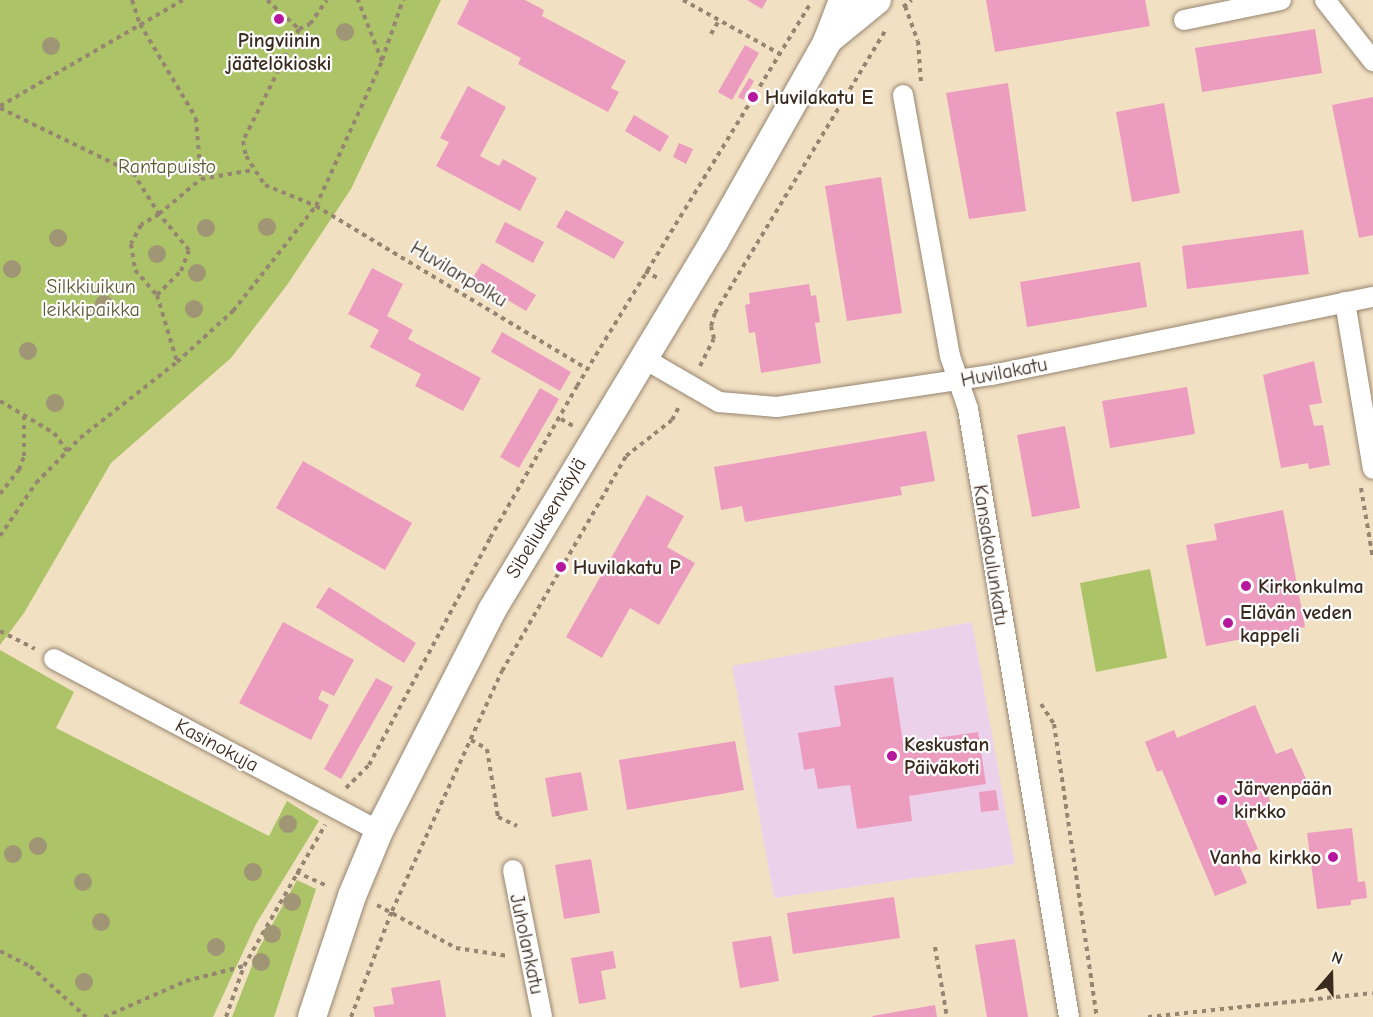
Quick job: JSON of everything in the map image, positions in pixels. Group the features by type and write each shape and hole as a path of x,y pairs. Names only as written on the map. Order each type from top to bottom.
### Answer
{"main road":[{"name":"Sibeliuksenväylä","path":"312,1017 352,896 379,831 492,610 714,242 827,42 843,0"},
{"name":"Sibeliuksenväylä","path":"827,42 890,11"}],"street":[{"path":"1184,20 1281,0"},
{"path":"1325,0 1373,61"},
{"name":"Kansakoulunkatu","path":"903,96 950,356 960,381 1069,1017"},
{"name":"Huvilakatu","path":"643,358 719,402 766,406 960,381 1373,297"},
{"path":"1345,302 1366,473"},
{"name":"Kasinokuja","path":"54,659 379,831"},
{"name":"Juholankatu","path":"513,870 542,1017"}],"path":[{"path":"132,0 140,24 196,118 201,179"},
{"path":"0,107 183,0"},
{"path":"267,0 299,29"},
{"path":"177,362 156,294 135,270 131,244 141,225 159,214 201,179 253,170 243,141 299,29 310,24 327,0"},
{"path":"358,0 382,61"},
{"path":"0,536 36,483 68,452 177,362 233,311 316,206 382,61 403,0"},
{"path":"683,0 780,54"},
{"path":"226,1017 244,966 345,789 369,765 490,538 587,369 813,0"},
{"path":"902,0 918,41 922,81 903,96"},
{"path":"714,339 711,326 715,313 890,11 912,0"},
{"path":"711,34 719,20"},
{"path":"0,107 133,173 159,214 189,250 181,271 156,294"},
{"name":"Huvilanpolku","path":"253,170 265,185 316,206 587,369"},
{"path":"0,401 54,433 68,452"},
{"path":"0,494 19,470 24,456 24,415"},
{"path":"351,1017 392,911 502,671 626,456 672,420"},
{"path":"1366,473 1373,559"},
{"path":"0,631 54,659"},
{"path":"1040,698 1054,724 1097,1017"},
{"path":"471,740 487,749 498,817 517,826"},
{"path":"392,911 456,948 532,959"},
{"path":"935,947 947,1017"},
{"path":"0,951 30,966 86,1017"},
{"path":"104,1017 186,981 244,966"},
{"path":"1148,1017 1373,993"}],"shaded area":[{"path":"972,622 1015,864 774,898 732,666"}],"green space":[{"name":"Rantapuisto","path":"0,0 441,0 351,189 287,285 231,358 111,463 24,613 0,645"},
{"path":"1150,569 1167,658 1096,672 1080,583"},
{"path":"0,650 74,692 56,728 269,836 287,801 319,821 256,924 213,1017 0,1017"},
{"path":"297,880 316,889 274,1017 232,1017 258,950"}],"building":[{"path":"469,0 525,0 544,10 542,16 626,61 611,88 619,92 608,112 518,64 521,58 457,24"},
{"path":"747,0 767,0 762,9"},
{"path":"986,0 1145,0 1150,26 995,52"},
{"path":"1315,29 1322,73 1202,92 1195,48"},
{"path":"745,45 759,53 732,100 718,92"},
{"path":"749,78 754,81 743,100 738,97"},
{"path":"1008,83 1026,211 969,219 946,93"},
{"path":"468,86 506,107 480,156 499,166 503,159 537,178 520,211 436,166 449,142 440,138"},
{"path":"1373,97 1373,235 1359,238 1332,105"},
{"path":"1164,103 1180,193 1132,202 1116,112"},
{"path":"634,115 669,136 660,152 625,131"},
{"path":"679,143 693,149 686,164 673,157"},
{"path":"881,177 902,313 847,321 825,186"},
{"path":"566,210 624,242 614,259 556,227"},
{"path":"505,222 544,242 533,263 495,242"},
{"path":"1303,230 1309,274 1187,289 1182,246"},
{"path":"1140,262 1147,307 1027,327 1020,282"},
{"path":"482,263 536,295 526,311 472,279"},
{"path":"372,268 403,284 387,316 413,330 408,339 481,378 463,411 415,386 421,374 370,347 379,330 348,314"},
{"path":"809,284 811,296 816,295 820,322 815,323 821,363 761,373 755,332 749,333 745,305 750,304 749,293"},
{"path":"502,332 571,372 560,391 491,352"},
{"path":"1314,361 1322,403 1309,405 1314,426 1323,425 1330,465 1309,469 1308,463 1281,468 1263,375"},
{"path":"1187,387 1195,434 1110,448 1102,401"},
{"path":"540,388 559,399 519,468 500,457"},
{"path":"1065,426 1080,508 1032,517 1017,435"},
{"path":"926,431 935,481 900,487 902,495 745,522 742,506 721,510 714,467"},
{"path":"303,461 412,523 385,570 276,508"},
{"path":"647,495 684,516 667,547 695,563 659,625 630,608 602,658 566,637"},
{"name":"Kirkonkulma","path":"1283,510 1305,627 1206,646 1186,545 1217,540 1214,524"},
{"path":"329,587 416,643 404,663 316,607"},
{"path":"283,622 354,660 334,696 322,690 318,699 329,705 311,740 239,703"},
{"name":"Keskustan Päiväkoti","path":"893,677 903,743 978,732 986,784 909,796 912,821 857,829 850,785 818,789 814,768 804,770 798,733 841,726 834,686"},
{"path":"376,678 393,687 341,779 324,769"},
{"name":"Järvenpään kirkko","path":"1255,705 1276,754 1292,748 1307,781 1277,794 1275,789 1267,793 1272,805 1244,817 1258,849 1236,858 1247,883 1215,896 1162,770 1157,772 1145,742 1174,730 1177,738"},
{"path":"735,741 744,790 627,810 619,760"},
{"path":"581,772 588,810 552,817 545,778"},
{"path":"996,790 999,810 981,812 979,792"},
{"name":"Vanha kirkko","path":"1352,828 1358,882 1365,881 1367,898 1351,900 1351,905 1317,909 1307,833"},
{"path":"591,859 600,913 564,919 555,865"},
{"path":"894,897 900,938 793,954 787,913"},
{"path":"771,936 779,981 740,988 732,942"},
{"path":"1015,939 1028,1017 987,1017 975,945"},
{"path":"613,951 616,968 601,971 606,999 579,1004 571,958"},
{"path":"440,980 446,1017 375,1017 373,1007 394,1004 391,988"},
{"path":"935,1005 937,1017 872,1016"}],"place":[{"name":"Pingviinin jäätelökioski","path":"279,19"},
{"name":"Huvilakatu E","path":"753,97"},
{"name":"Huvilakatu P","path":"561,567"},
{"name":"Kirkonkulma","path":"1246,586"},
{"name":"Elävän veden kappeli","path":"1228,623"},
{"name":"Keskustan Päiväkoti","path":"892,756"},
{"name":"Järvenpään kirkko","path":"1222,800"},
{"name":"Vanha kirkko","path":"1333,857"}],"park label":[{"name":"Silkkiuikun leikkipaikka","path":"91,298"}]}
